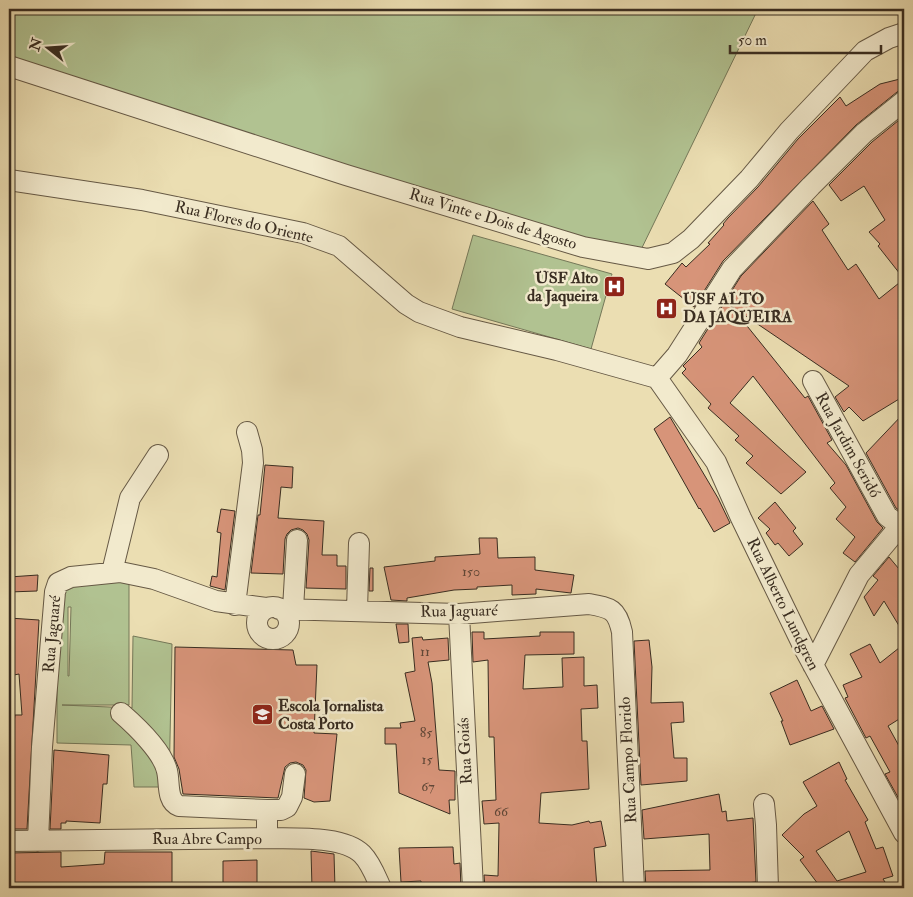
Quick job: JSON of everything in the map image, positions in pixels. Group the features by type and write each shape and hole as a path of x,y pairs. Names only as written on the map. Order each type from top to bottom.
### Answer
{"street":[{"name":"Rua Vinte e Dois de Agosto","path":"9,66 346,174 583,247 648,259 673,253 691,239 749,179 789,130 865,50 904,33"},
{"path":"657,378 677,355 732,269 811,186 864,134 904,101"},
{"name":"Rua Flores do Oriente","path":"9,180 142,200 302,233 339,246 406,304 419,312 460,326 557,350 657,378"},
{"name":"Rua Alberto Lundgren","path":"657,378 716,462 741,518 813,665 904,833"},
{"name":"Rua Jardim Seridó","path":"813,381 887,516 902,528"},
{"path":"235,604 254,463 247,432"},
{"path":"112,572 130,498 158,455"},
{"path":"813,665 859,575 902,528"},
{"path":"279,609 297,540"},
{"path":"357,610 359,544"},
{"name":"Rua Jaguaré","path":"38,840 42,747 55,592 58,583 71,577 112,572 125,573 154,579 216,601 279,609 459,614 589,604 607,607 614,611 619,617 622,632"},
{"name":"Rua Goiás","path":"459,614 473,888"},
{"name":"Rua Campo Florido","path":"622,632 634,888"},
{"path":"121,713 136,727 164,762 171,797 176,805 281,810 287,807 292,796 295,774"},
{"path":"764,804 768,888"},
{"path":"267,810 268,838"},
{"name":"Rua Abre Campo","path":"9,841 268,838 337,842 362,853 372,868 381,888"}],"green space":[{"path":"9,9 758,9 636,260 9,68"},
{"path":"473,235 612,274 591,349 452,309"},
{"path":"129,577 129,705 62,705 132,708 133,636 172,644 169,787 134,787 131,745 57,743 57,607 59,579","holes":["68,607 71,607 69,676 68,676"]}],"building":[{"path":"904,78 904,89 897,92 856,125 723,261 694,307 665,284 682,263 686,267 710,244 708,243 728,218 758,187 798,139 840,97 846,106 880,84"},
{"path":"904,116 904,279 878,246 880,244 869,232 885,220 864,186 841,201 829,185 872,142"},
{"path":"813,201 829,224 822,230 848,270 856,264 879,299 904,279 904,396 863,421 849,407 844,412 835,397 849,386 731,306 805,398 808,396 832,440 827,443 846,465 877,522 883,528 855,562 843,553 855,537 836,519 846,507 830,488 835,483 753,376 730,403 806,472 781,494 746,463 753,456 735,440 739,436 708,408 711,404 682,373 686,369 683,366 702,347 699,343 741,276"},
{"path":"904,413 904,506 900,511 896,508 866,453"},
{"path":"670,417 718,498 730,523 714,532 654,429"},
{"path":"265,465 293,467 292,488 281,487 278,518 324,521 322,555 337,555 337,566 346,566 346,589 306,588 309,540 307,534 298,528 291,530 285,539 283,574 251,573"},
{"path":"775,502 796,528 793,531 803,544 789,556 778,543 775,545 766,533 770,529 758,518"},
{"path":"221,509 235,511 225,590 210,586 212,576 217,577 221,533 217,532"},
{"path":"479,538 497,538 498,558 535,557 535,570 574,575 571,593 536,589 536,594 512,595 512,585 454,590 407,598 407,601 391,600 384,567 435,561 435,557 480,554"},
{"path":"889,557 904,575 904,634 884,601 874,616 864,597 878,580 873,576"},
{"path":"370,568 373,568 373,591 369,591"},
{"path":"38,575 37,591 9,592 9,577"},
{"path":"9,618 39,620 27,829 9,829 9,779 13,779 12,737 15,715 22,715 19,674 14,675 12,653 9,653"},
{"path":"396,624 408,624 409,642 399,643"},
{"path":"472,632 484,632 484,639 540,636 540,632 574,632 574,654 525,655 523,689 563,687 562,658 584,657 584,686 597,685 598,708 581,709 582,741 587,741 589,789 541,793 539,823 572,825 589,821 590,823 601,821 606,846 594,848 597,888 485,888 484,875 498,876 499,823 484,824 482,801 496,800 494,737 489,737 488,660 473,662"},
{"path":"422,637 423,640 448,638 449,660 428,662 432,683 439,770 455,771 455,800 449,800 450,814 399,793 396,744 385,744 385,728 401,728 400,723 415,721 405,673 415,671 412,638"},
{"path":"649,640 652,667 651,703 683,702 684,722 671,723 674,758 687,758 687,781 641,785 634,641"},
{"path":"870,644 880,663 904,644 904,716 888,726 904,755 904,808 885,774 890,772 870,736 866,738 845,698 848,697 843,685 862,677 850,654"},
{"name":"Escola Jornalista Costa Porto","path":"175,647 293,650 296,665 317,665 314,733 337,734 330,801 314,802 304,798 306,770 303,765 296,762 290,763 285,767 278,798 183,794 179,769 174,757"},
{"path":"797,680 811,711 822,706 834,729 790,745 781,721 783,721 770,693"},
{"path":"54,750 109,755 107,784 103,784 100,823 66,821 66,823 61,823 61,829 50,829"},
{"path":"839,762 847,779 845,780 868,820 865,822 876,849 883,847 893,876 883,879 889,888 821,888 800,860 804,857 782,835 804,814 817,806 803,782","holes":["849,831 866,872 837,881 816,851"]},
{"path":"719,794 722,812 726,811 727,821 753,818 756,882 746,883 746,888 646,888 645,871 710,870 709,834 644,839 642,810"},
{"path":"453,847 454,864 460,863 461,888 421,888 421,881 401,882 399,848"},
{"path":"311,851 334,854 335,888 312,888"},
{"path":"61,852 61,867 104,864 105,852 172,852 172,888 9,888 9,853"},
{"path":"257,860 257,888 223,888 223,861"}],"place":[{"name":"USF Alto da Jaqueira","path":"614,287"},
{"name":"USF ALTO DA JAQUEIRA","path":"667,308"},
{"name":"Escola Jornalista Costa Porto","path":"262,715"}]}
